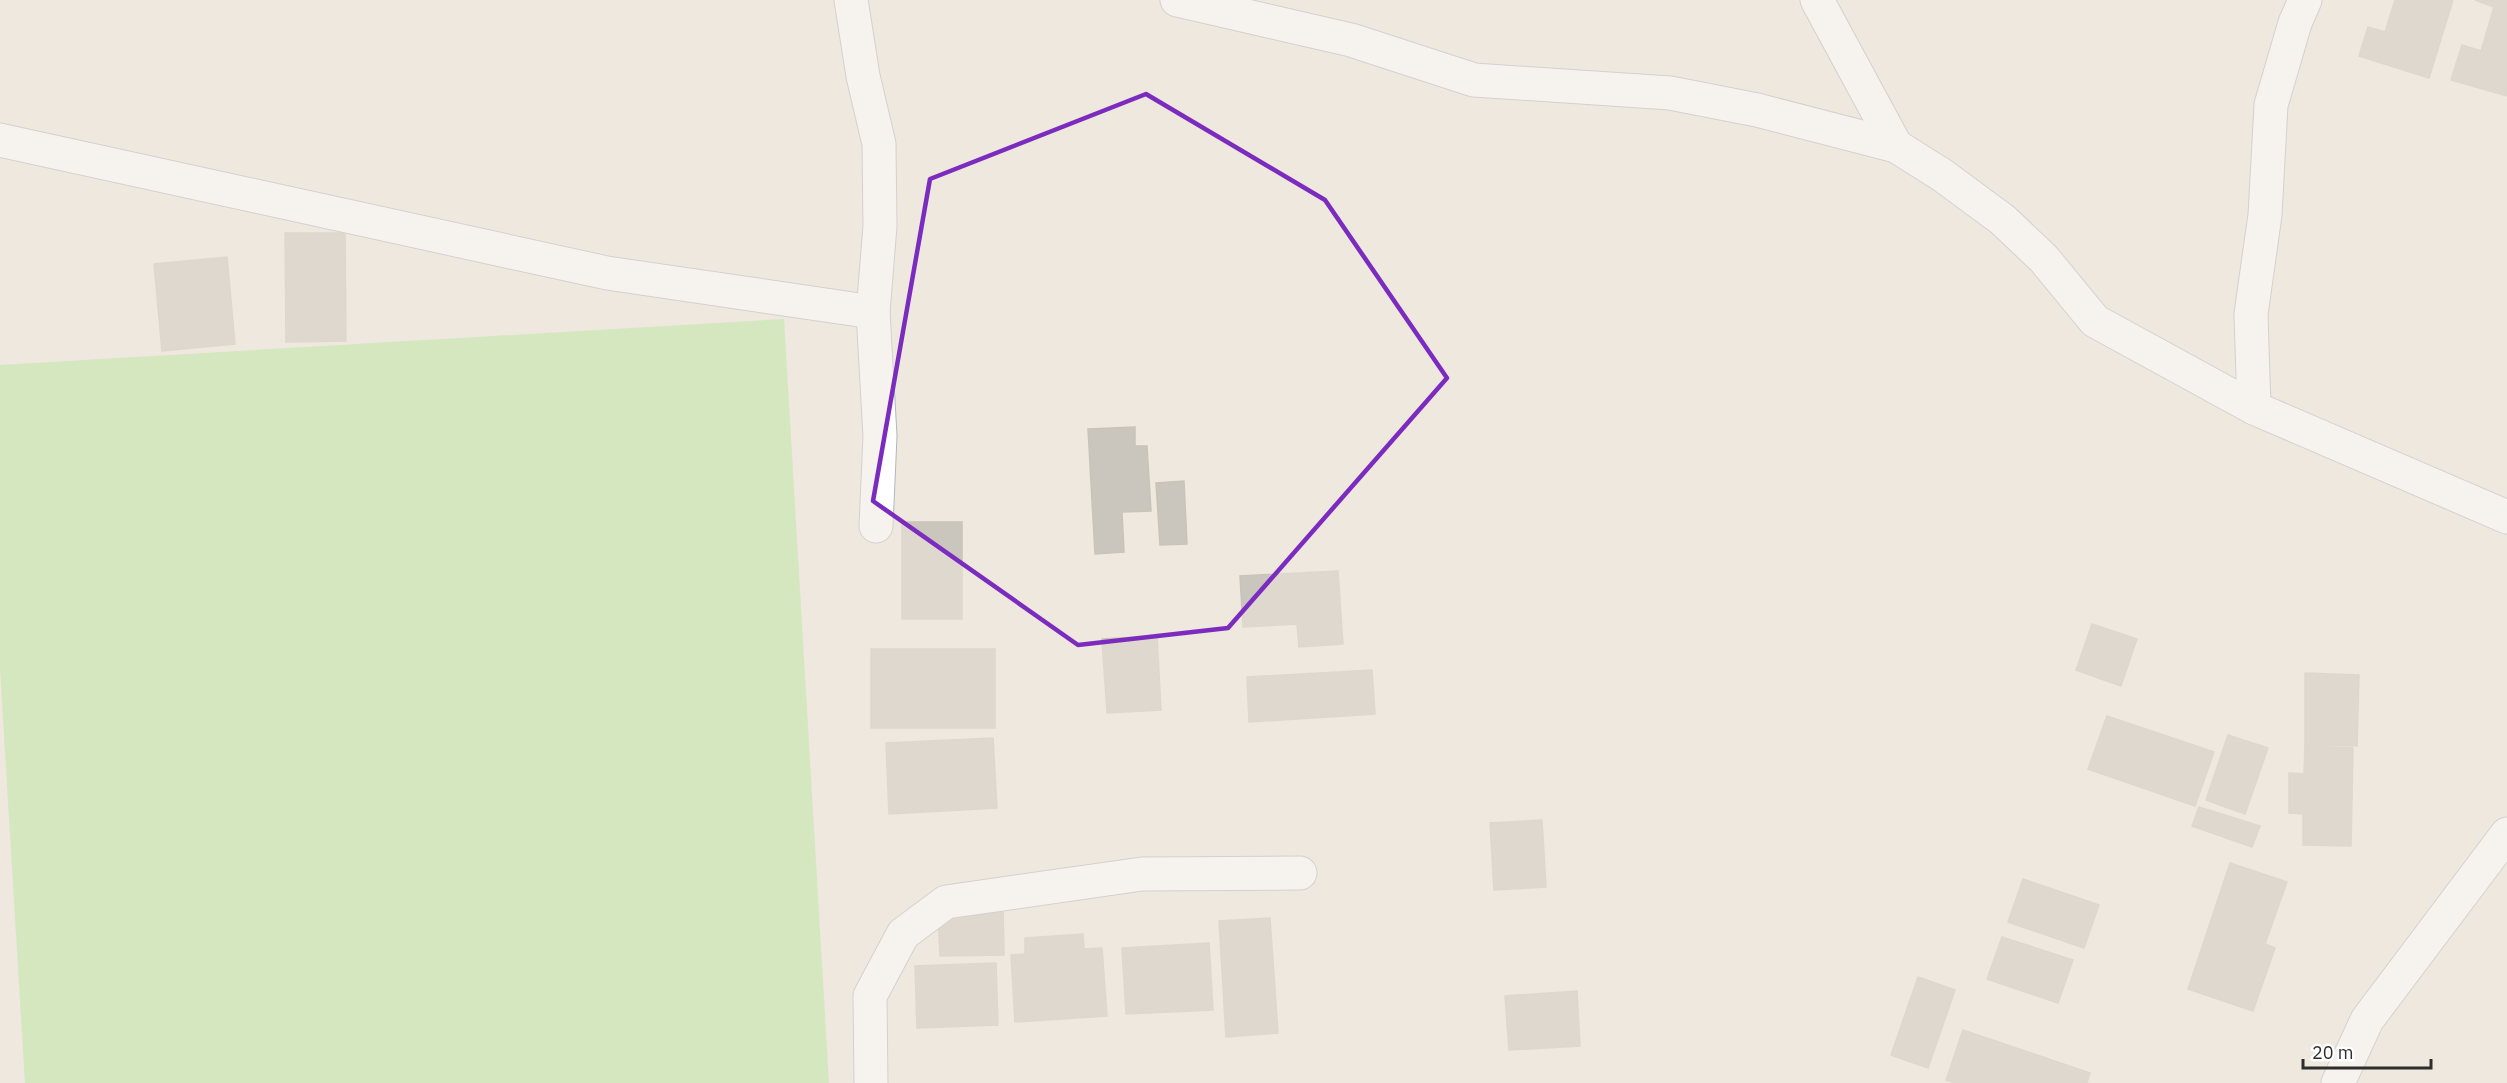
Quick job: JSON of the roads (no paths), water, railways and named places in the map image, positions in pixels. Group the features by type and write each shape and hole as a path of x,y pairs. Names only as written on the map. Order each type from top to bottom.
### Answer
{"street":[{"path":"851,0 863,76 879,144 880,226 873,312 880,436 876,526"},
{"path":"1177,0 1351,39 1474,80 1670,93 1758,110 1896,146 1942,175 2003,220 2044,259 2095,321 2254,408 2507,517"},
{"path":"1817,0 1896,146"},
{"path":"2254,408 2252,314 2265,215 2271,105 2295,23 2305,0"},
{"path":"0,140 607,273 873,312"},
{"path":"2338,1083 2367,1020 2507,834"},
{"path":"871,1083 870,996 903,934 946,902 1142,874 1300,873"}]}
